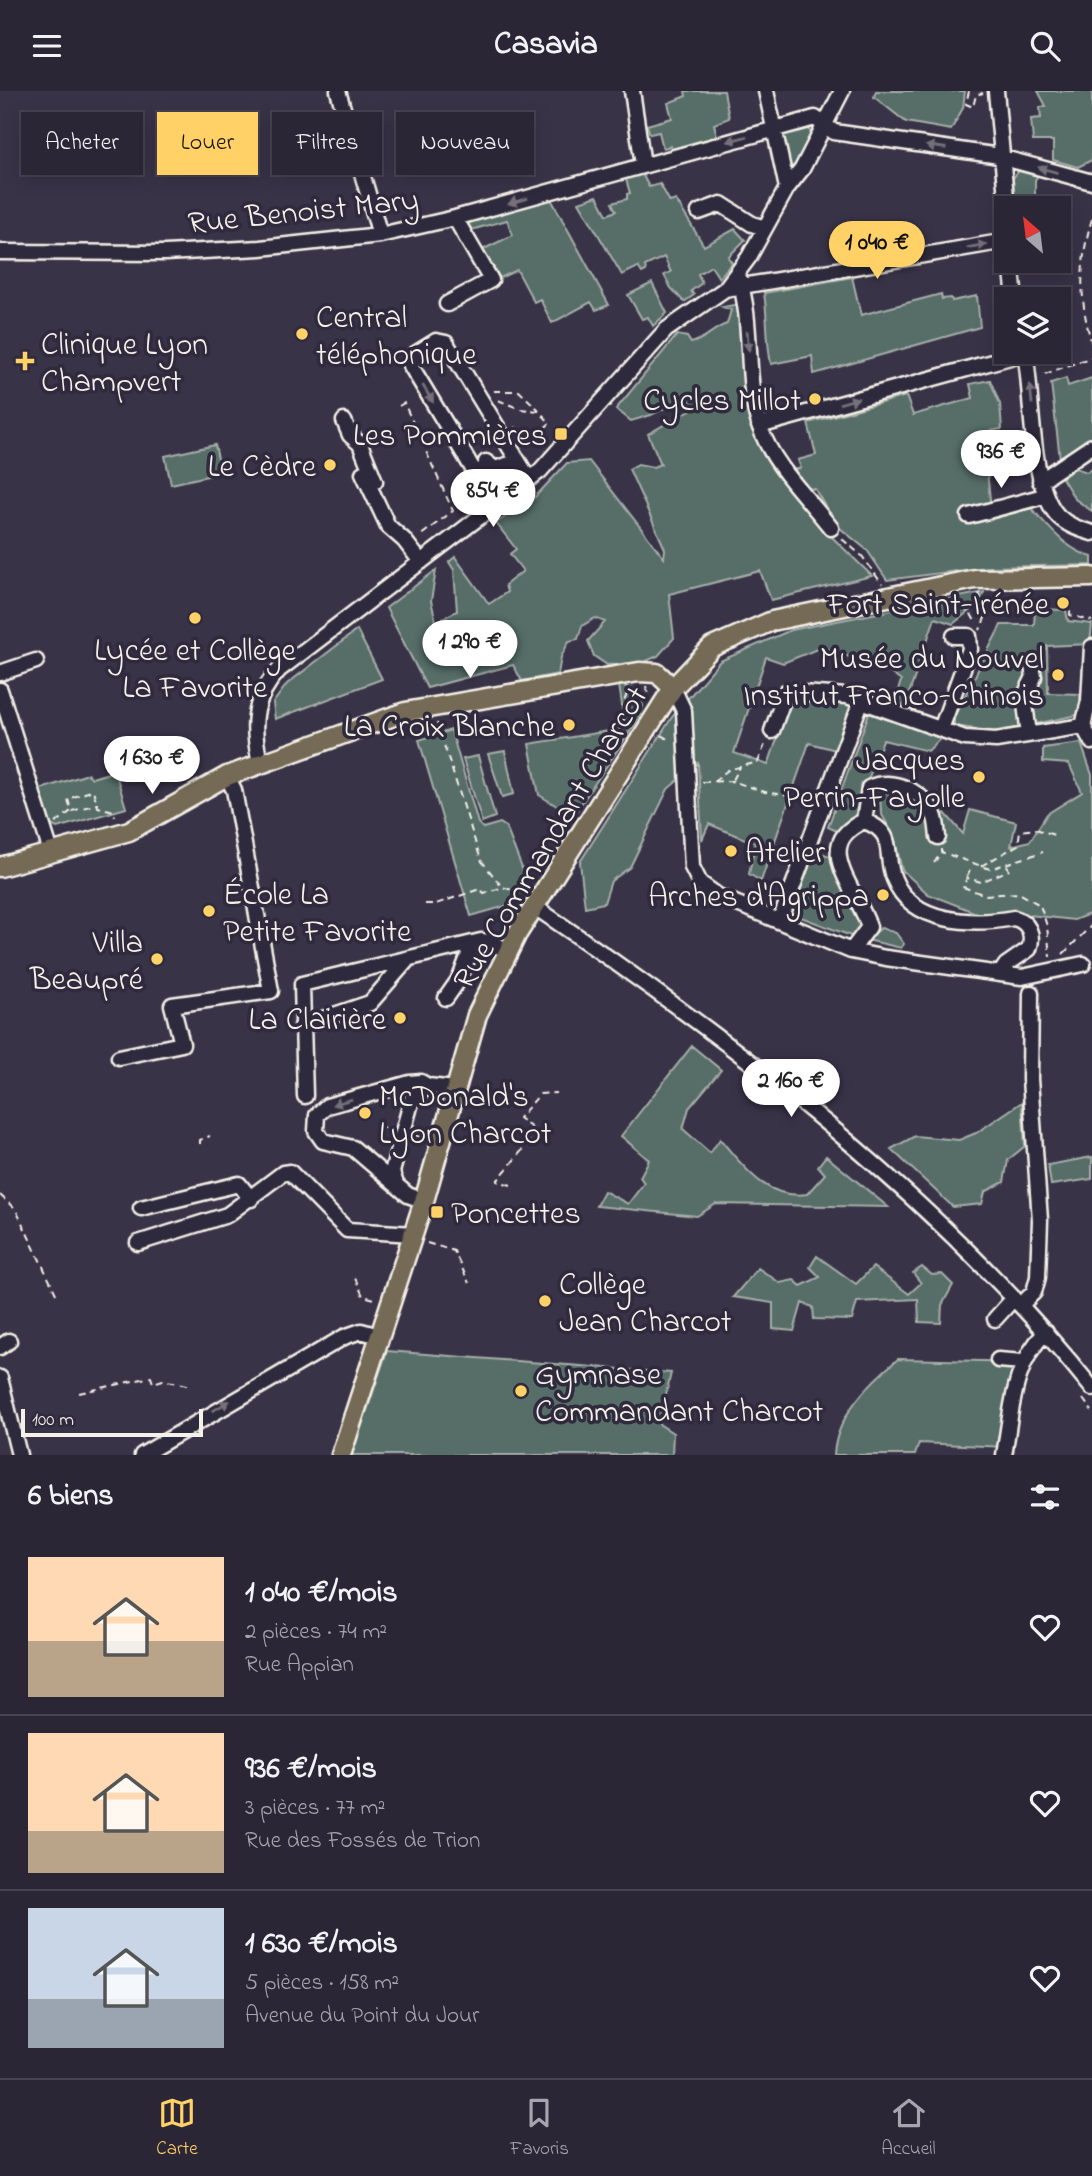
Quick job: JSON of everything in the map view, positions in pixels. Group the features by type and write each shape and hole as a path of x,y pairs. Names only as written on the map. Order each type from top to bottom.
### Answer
{"main road":[{"name":"Rue Commandant Charcot","path":"341,1455 379,1336 418,1238 425,1201 477,1015 531,900 673,688 712,647 772,621 975,579 1092,575"},
{"path":"0,867 129,831 227,776 405,712 639,672 657,673 673,688"}],"street":[{"path":"338,91 380,235"},
{"path":"632,91 643,165"},
{"path":"766,91 787,188"},
{"path":"831,528 773,452 760,426 751,387 739,280 787,188 802,169 842,91"},
{"path":"990,92 1004,157 1006,196"},
{"name":"Rue Benoist Mary","path":"0,252 165,253 260,248 380,235 456,218 815,118 834,132 1004,157 1092,182"},
{"path":"699,212 721,204 765,228"},
{"path":"447,304 491,281 456,218"},
{"path":"260,762 254,717 264,685 279,670 529,479 666,330 739,280 994,243"},
{"path":"508,496 489,474 473,469 411,366 415,354 436,341 446,343 529,479"},
{"path":"760,426 994,361"},
{"path":"1026,364 1042,489 1059,516 1074,527 1092,533"},
{"path":"344,421 349,435 360,444 380,492 376,501"},
{"path":"970,516 1042,489 1092,446"},
{"path":"486,462 495,469 518,461"},
{"path":"363,473 388,526 421,562"},
{"path":"941,729 971,642 965,634 954,636"},
{"path":"1092,647 1091,701 1083,726 1092,742"},
{"path":"0,673 36,661"},
{"path":"1029,734 1024,697 1034,677 1032,666"},
{"path":"673,688 684,711 692,867 700,883 718,896 851,951 1022,977 1083,964"},
{"path":"0,690 51,852"},
{"path":"772,731 786,692 847,697 965,738 996,740 1083,726"},
{"path":"780,921 861,702"},
{"path":"119,1057 181,1044 172,1005 271,991 234,790 227,776"},
{"path":"864,821 869,788 881,781 890,782 925,799 935,816 938,837"},
{"path":"851,951 869,927 863,906 837,857 837,842 848,828 864,821"},
{"path":"864,821 883,831 888,841 893,879 902,893 921,908 954,921 987,923 1014,918 1028,928 1032,937 1030,949 1006,965 1000,974"},
{"path":"531,900 727,1045 839,1135 918,1205 1046,1332 1086,1392"},
{"path":"306,1096 302,984 473,944 492,942 508,952"},
{"path":"446,998 460,978 473,944"},
{"path":"302,1026 370,1003 409,958"},
{"path":"995,1319 1034,1292 1039,1243 1030,1079 1031,993"},
{"path":"425,1201 408,1195 353,1148 323,1141 316,1131 317,1115 327,1106 410,1083 421,1082 428,1086 455,1089"},
{"path":"396,1184 392,1172 412,1100 428,1086"},
{"path":"138,1243 203,1225 251,1199 283,1173 290,1172 347,1230 418,1238"},
{"path":"141,1208 239,1184 251,1199"},
{"path":"142,1455 344,1337 361,1331 379,1336"},
{"path":"1004,1455 1023,1362 1046,1332"},
{"path":"998,1360 1023,1362"},
{"path":"0,1378 19,1455"}],"path":[{"path":"969,91 966,104 973,107 976,95 990,92"},
{"path":"1092,219 1082,255 1083,313 1092,344"},
{"path":"1045,373 1092,357"},
{"path":"493,420 502,420 529,437 535,437 550,422 519,391 494,391"},
{"path":"484,404 495,400 506,401 520,409 539,411"},
{"path":"399,406 404,403 456,517"},
{"path":"408,545 453,511"},
{"path":"831,528 862,556 883,587"},
{"path":"937,600 970,612 976,623 975,631"},
{"path":"978,634 985,618 982,600"},
{"path":"1070,611 1070,615 1092,621"},
{"path":"624,734 622,707 630,683"},
{"path":"434,716 481,860 502,887 531,900"},
{"path":"713,782 720,773 758,762 772,731"},
{"path":"663,736 677,745"},
{"path":"732,781 740,767"},
{"path":"700,782 732,781 765,792 790,796"},
{"path":"71,811 68,799 93,790 97,804"},
{"path":"53,827 71,811 97,804 114,811 115,816"},
{"path":"981,867 1018,845 1020,831 1026,828 1057,836"},
{"path":"938,837 942,852"},
{"path":"934,863 942,852"},
{"path":"942,852 981,867 1007,865 1043,852"},
{"path":"963,887 972,865"},
{"path":"967,878 981,882 1009,870 1007,865"},
{"path":"425,904 436,904 480,889 484,893 502,887"},
{"path":"1063,953 1092,925"},
{"path":"512,1185 497,1181 537,1132 519,1118 540,1094 556,1093"},
{"path":"200,1144 200,1140 210,1136"},
{"path":"0,1195 16,1210 58,1299"},
{"path":"418,1238 454,1251 470,1283"},
{"path":"355,1278 363,1296 380,1300"},
{"path":"79,1393 151,1377 153,1383 163,1380 187,1385"},
{"path":"1086,1392 1092,1411"}],"green space":[{"path":"685,91 724,91 729,118 714,124 718,140 672,152 671,146 663,148 659,132 650,134 647,125 672,118 668,103 686,96"},
{"path":"876,91 965,91 963,108 951,130 906,122 874,97"},
{"path":"1038,91 1092,91 1092,160 1078,167 1053,160 1053,141 1033,141 1031,119 1041,118 1040,107 1046,106"},
{"path":"803,125 812,133 794,167 790,168 782,131"},
{"path":"1021,168 1039,174 1035,180 1035,196 1013,196 1012,179"},
{"path":"641,172 649,187 660,184 670,202 676,200 704,246 735,229 745,240 728,257 732,263 719,278 711,266 698,274 702,283 691,291 694,295 684,302 671,288 664,275 671,272 664,257 645,266 646,271 642,273 638,267 622,275 579,202 597,196 607,215 616,211 612,203 627,199 627,194 630,193 625,176"},
{"path":"550,197 609,305 596,310 591,302 552,323 540,299 534,302 517,270 500,278 482,250 513,235 507,220 471,230 465,219"},
{"path":"852,277 861,315 941,294 942,299 951,298 952,301 977,296 980,327 814,374 812,356 771,364 764,293"},
{"path":"652,283 667,313 653,326 648,317 642,319 628,295"},
{"path":"740,304 765,452 832,537 872,576 771,600 760,571 669,594 674,638 658,656 644,662 607,665 594,656 588,641 605,622 595,618 582,626 578,639 569,641 561,657 558,674 522,681 513,665 427,688 386,608 436,570 431,601 437,625 445,621 443,618 457,611 454,570 449,562 455,557 489,604 507,592 505,585 523,571 510,554 516,549 496,523 534,498 567,463 589,461 664,558 665,549 629,469 638,464 653,467 661,464 648,434 694,408 686,397 651,415 631,421 616,409 677,335 687,337 691,343 701,339 727,324 731,310 723,307"},
{"path":"1066,378 1068,386 1092,378 1092,441 1060,459 1051,383"},
{"path":"990,380 1000,404 1002,429 983,432 992,519 1031,508 1066,543 1092,557 1092,565 987,567 887,580 867,550 835,524 815,489 808,488 794,470 801,468 798,460 816,455 808,423 906,396 913,415 973,398 970,384"},
{"path":"215,445 221,473 171,484 165,456"},
{"path":"1075,468 1087,472 1092,468 1092,511 1075,499 1062,478"},
{"path":"984,592 979,603 953,624 935,618 905,705 894,703 901,681 888,671 822,647 783,663 766,657 734,753 768,765 791,699 847,701 854,704 836,750 809,743 761,881 749,874 755,843 709,824 702,840 698,763 668,789 630,867 611,881 604,903 585,907 580,862 672,717 720,661 791,630"},
{"path":"1035,609 1066,610 1068,621 1092,624 1090,644 1047,646 1048,693 1080,694 1082,714 998,732 954,726 954,717 1001,625 1034,625"},
{"path":"357,630 382,679 275,719 273,703 287,684"},
{"path":"619,685 638,690 643,706 639,718 573,816 539,795 529,744 621,729 625,725"},
{"path":"869,713 941,738 928,751 883,740 854,817 839,832 828,827"},
{"path":"451,730 478,823 483,828 500,823 506,827 525,876 513,904 471,916 419,740"},
{"path":"1081,743 1092,775 1092,913 1074,920 1000,912 979,914 928,894 902,870 894,836 881,813 880,793 898,794 913,800 934,826 945,813 963,834 970,810 1016,822 1011,846 1030,841 1047,814 1082,792 1069,764 1043,762 1043,748"},
{"path":"505,751 514,794 502,797 488,754"},
{"path":"478,756 495,817 482,822 463,759"},
{"path":"115,771 126,808 57,828 49,824 38,790 88,774 92,778"},
{"path":"811,849 832,857 862,916 862,931 854,937 790,913"},
{"path":"881,928 896,933 904,944 901,948 867,940"},
{"path":"692,1046 721,1070 689,1108 683,1129 710,1153 720,1139 757,1179 768,1187 792,1195 807,1194 825,1174 818,1166 826,1156 888,1207 716,1204 697,1216 596,1206 604,1191 628,1204 644,1183 640,1177 649,1160 621,1136"},
{"path":"1022,1102 1025,1146 1008,1160 1004,1182 985,1192 982,1204 953,1207 891,1149 915,1136 959,1140 976,1133"},
{"path":"1092,1157 1092,1179 1051,1185 1048,1165"},
{"path":"817,1256 856,1284 873,1267 909,1294 921,1283 913,1273 922,1267 932,1275 942,1274 953,1285 942,1305 941,1323 919,1322 918,1299 857,1302 852,1320 814,1319 813,1307 802,1303 794,1331 773,1329 773,1303 733,1297 758,1268 780,1283 794,1280 801,1286 820,1277 810,1267"},
{"name":"Gymnase Commandant Charcot","path":"387,1351 671,1373 659,1424 673,1433 672,1455 352,1455"},
{"path":"898,1359 1023,1362 1006,1447 919,1443 915,1455 834,1455 836,1441 847,1414 876,1379"}],"place":[{"name":"Central téléphonique","path":"302,334"},
{"name":"Clinique Lyon Champvert","path":"25,361"},
{"name":"Cycles Millot","path":"815,399"},
{"name":"Les Pommières","path":"561,434"},
{"name":"Le Cèdre","path":"330,465"},
{"name":"Fort Saint-Irénée","path":"1063,603"},
{"name":"Lycée et Collège La Favorite","path":"195,618"},
{"name":"Musée du Nouvel Institut Franco-Chinois","path":"1058,675"},
{"name":"La Croix Blanche","path":"569,725"},
{"name":"Jacques Perrin-Fayolle","path":"979,777"},
{"name":"Atelier","path":"731,851"},
{"name":"Arches d'Agrippa","path":"883,895"},
{"name":"École La Petite Favorite","path":"209,911"},
{"name":"Villa Beaupré","path":"157,959"},
{"name":"La Clairière","path":"400,1018"},
{"name":"McDonald's Lyon Charcot","path":"365,1113"},
{"name":"Poncettes","path":"437,1212"},
{"name":"Collège Jean Charcot","path":"545,1301"},
{"name":"Gymnase Commandant Charcot","path":"521,1391"}]}
